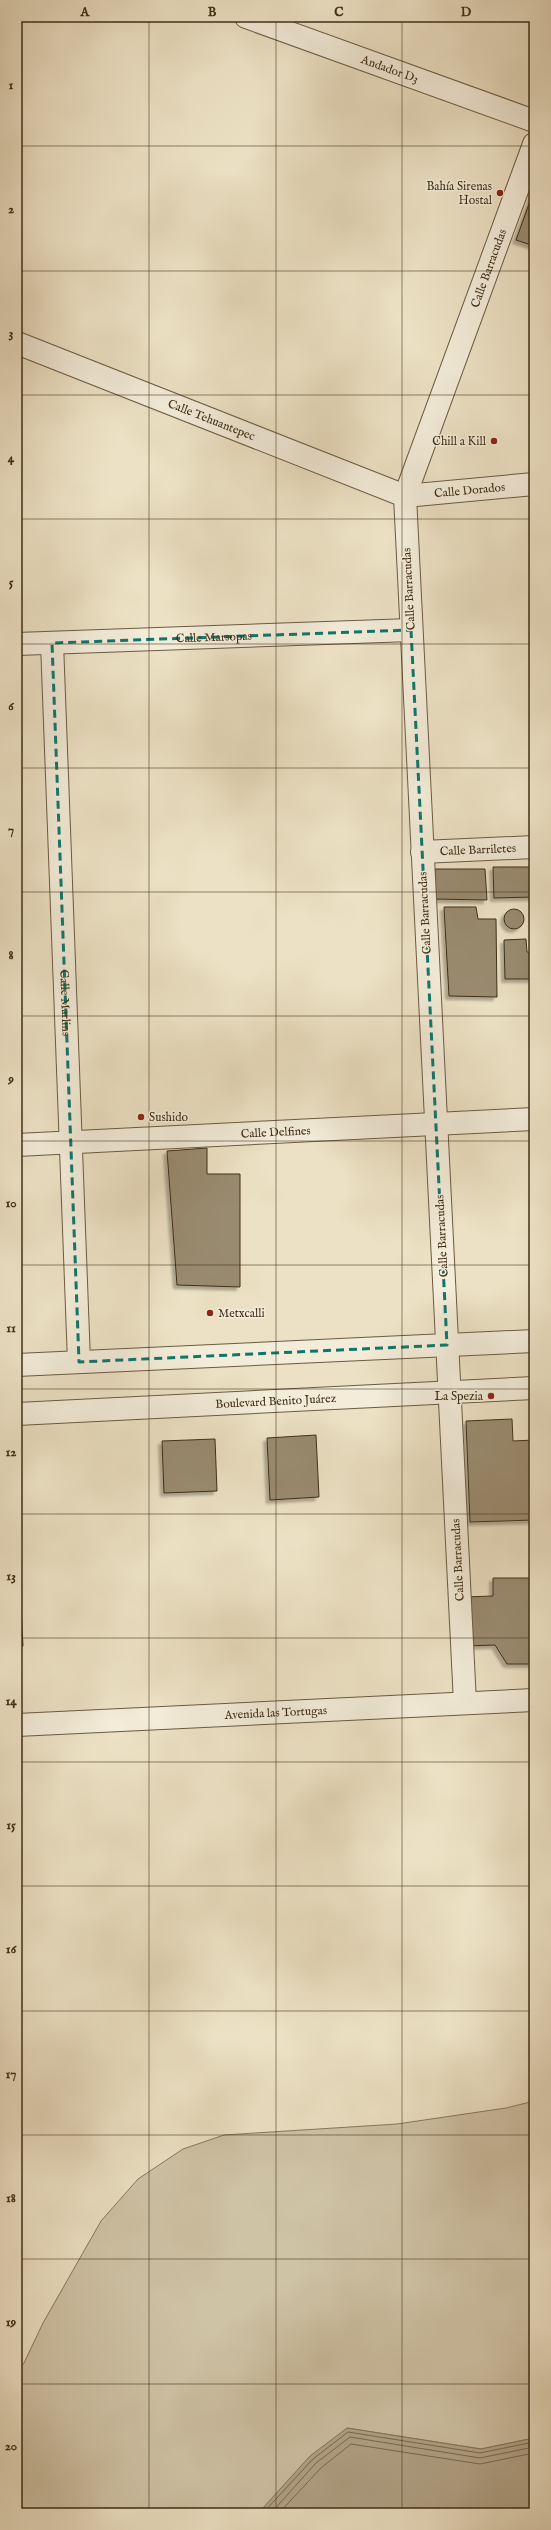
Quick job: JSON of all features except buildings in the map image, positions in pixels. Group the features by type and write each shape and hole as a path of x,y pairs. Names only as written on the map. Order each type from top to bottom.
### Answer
{"street":[{"name":"Andador D3","path":"246,17 534,120"},
{"name":"Calle Barracudas","path":"465,1703 405,496 534,144"},
{"name":"Calle Tehuantepec","path":"17,343 405,496"},
{"name":"Calle Dorados","path":"405,496 534,484"},
{"name":"Calle Marsopas","path":"17,644 411,630"},
{"name":"Calle Marlins","path":"52,643 79,1362"},
{"name":"Calle Barriletes","path":"422,852 534,847"},
{"name":"Calle Delfines","path":"17,1145 534,1119"},
{"path":"17,1365 534,1341"},
{"name":"Boulevard Benito Juárez","path":"17,1414 534,1388"},
{"name":"Avenida las Tortugas","path":"17,1725 534,1700"}],"highlighted area":[{"path":"411,630 447,1345 79,1362 52,643"}],"shaded area":[{"path":"534,2101 534,2438 481,2449 347,2428 262,2509 254,2513 17,2513 17,2372 24,2363 43,2323 101,2221 138,2179 183,2149 224,2135 397,2124 506,2108"}],"water":[{"path":"347,2428 481,2449 534,2438 534,2513 254,2513 262,2509 310,2456"}],"place":[{"name":"Bahía Sirenas Hostal","path":"500,193"},
{"name":"Chill a Kill","path":"494,441"},
{"name":"Sushido","path":"141,1117"},
{"name":"Metxcalli","path":"210,1313"},
{"name":"La Spezia","path":"491,1396"}]}
